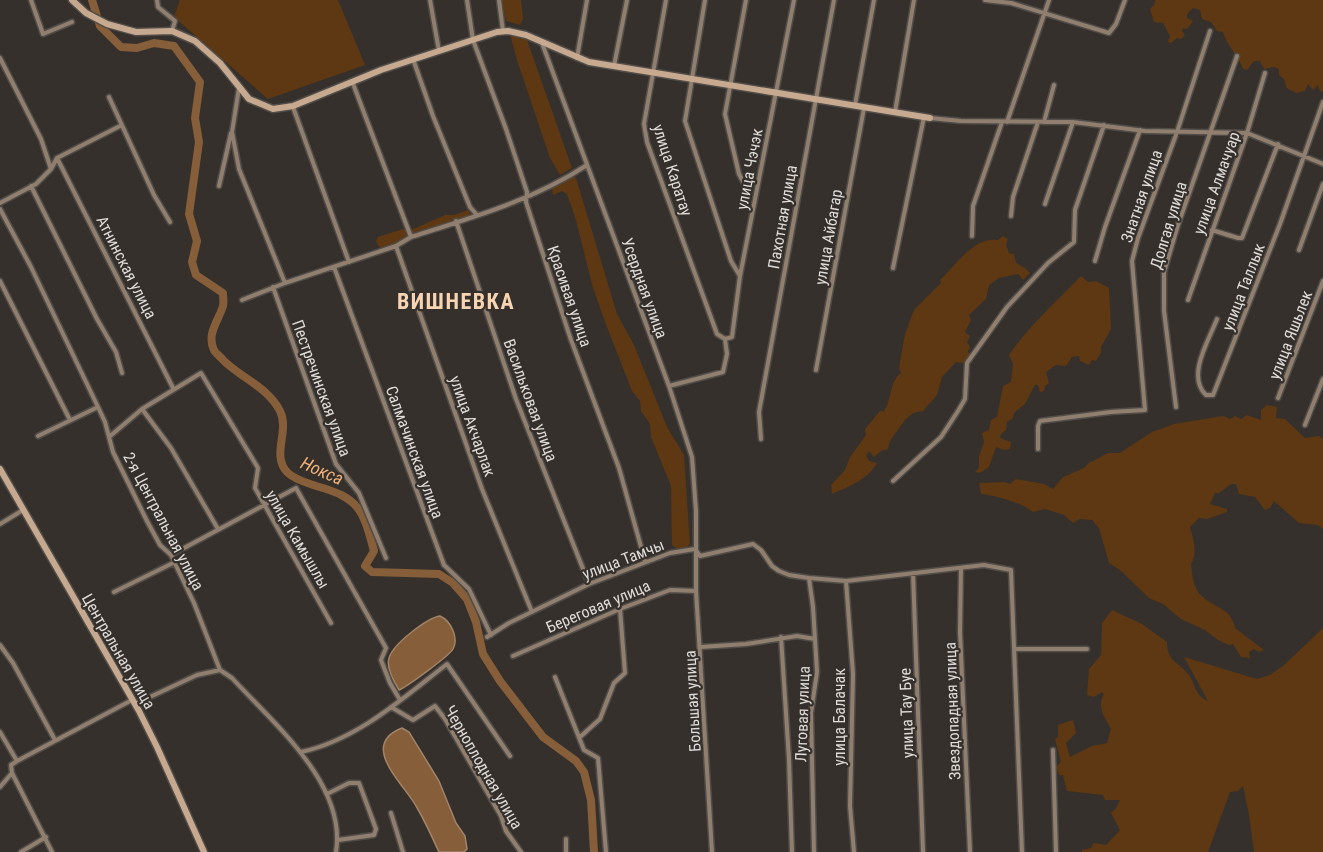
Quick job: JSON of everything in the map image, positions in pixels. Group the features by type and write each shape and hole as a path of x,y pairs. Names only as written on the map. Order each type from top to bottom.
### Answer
{"street":[{"path":"31,0 43,34 72,22"},
{"path":"72,0 86,13 107,24 136,32 172,31 195,41 220,63 249,99 273,109 293,106 352,80 502,31 526,35 577,58 614,66 927,118 961,121 1073,122 1140,130 1247,133 1323,164"},
{"path":"157,0 158,7 175,21 172,31"},
{"path":"430,0 439,51"},
{"name":"Красивая улица","path":"467,0 473,40 527,192 526,202 570,337 619,468 645,561"},
{"path":"499,0 502,31"},
{"path":"577,58 587,0"},
{"path":"614,66 627,0"},
{"name":"улица Каратау","path":"666,0 644,124 648,142 717,334 725,339"},
{"path":"705,0 685,121 687,133 731,261 740,276"},
{"path":"746,0 725,114 739,174 748,192"},
{"name":"улица Чэчэк","path":"725,339 732,337 740,276 794,0"},
{"name":"Пахотная улица","path":"761,439 759,412 834,0"},
{"path":"855,105 874,0"},
{"path":"895,112 914,0"},
{"path":"985,0 1011,3 1109,33 1116,24 1125,0"},
{"path":"972,236 973,206 1049,0"},
{"name":"Знатная улица","path":"1038,450 1040,420 1144,410 1132,261 1210,31"},
{"name":"Усердная улица","path":"541,41 669,386 692,457 696,511 695,549"},
{"name":"Долгая улица","path":"1176,406 1164,311 1164,272 1237,56"},
{"path":"0,58 41,140 51,170"},
{"path":"413,59 433,116 470,207 477,215"},
{"name":"улица Алмачуар","path":"1188,300 1247,133 1265,73"},
{"path":"352,80 411,237"},
{"path":"1011,216 1012,197 1054,85"},
{"path":"219,186 232,132 239,88"},
{"path":"108,97 154,195 170,222"},
{"name":"улица Таллык","path":"1217,319 1198,369 1201,391 1206,396 1213,395 1280,224 1323,102"},
{"path":"293,106 349,262"},
{"name":"улица Айбагар","path":"816,370 864,107"},
{"path":"893,268 927,118"},
{"path":"1045,204 1073,122"},
{"path":"893,481 941,437 965,399 967,363 1007,307 1030,280 1074,242 1075,210 1104,125"},
{"path":"0,203 36,184 51,170 57,158 120,126"},
{"path":"1095,261 1140,130"},
{"path":"232,132 239,169 285,283"},
{"path":"1212,230 1242,238 1278,144"},
{"name":"Атнинская улица","path":"57,158 173,388"},
{"path":"242,300 273,287 396,246 411,237 526,198 568,178 587,165"},
{"path":"1299,250 1323,184"},
{"path":"31,186 97,319 116,352 122,373"},
{"name":"2-я Центральная улица","path":"0,209 32,267 98,407 105,422 113,452 147,521 160,545 175,562 220,670 232,678 301,752 327,794 336,818 338,840 336,852"},
{"name":"Васильковая улица","path":"456,221 516,399 589,584"},
{"name":"улица Акчарлак","path":"396,246 482,489 532,612"},
{"name":"Салмачинская улица","path":"334,267 444,565 470,589 489,636"},
{"path":"0,281 70,420"},
{"name":"улица Яшьлек","path":"1278,398 1323,281"},
{"name":"Пестречинская улица","path":"273,287 336,464 359,493 386,558"},
{"path":"669,386 723,372 727,354 725,339"},
{"name":"улица Камышлы","path":"173,388 201,373 258,468 255,488 331,622"},
{"path":"1305,425 1323,379"},
{"path":"109,437 142,409 173,388"},
{"path":"38,436 98,407"},
{"path":"142,409 171,448 218,530"},
{"name":"Центральная улица","path":"0,469 134,702 157,747 204,852"},
{"path":"171,555 296,488 386,648 381,660 400,700"},
{"path":"0,524 22,510"},
{"name":"улица Тамчы","path":"489,636 509,623 589,584 645,561 670,553 695,549 700,556 753,544 779,572 809,578 846,581 984,565 1011,570 1014,649"},
{"name":"Большая улица","path":"695,549 712,852"},
{"path":"114,592 175,562"},
{"name":"Звездопадная улица","path":"961,568 960,632 970,852"},
{"name":"улица Тау Буе","path":"914,573 923,852"},
{"name":"Луговая улица","path":"809,578 817,672 811,714 814,852"},
{"name":"улица Балачак","path":"846,581 853,674 850,806 854,852"},
{"name":"Береговая улица","path":"513,656 620,609 670,590 696,591"},
{"path":"580,737 600,719 614,683 625,672 620,609"},
{"path":"701,647 746,644 780,637 797,636 815,639"},
{"name":"Луговая улица","path":"780,637 789,759 792,852"},
{"path":"0,645 13,663 55,740"},
{"path":"1022,852 1014,649 1087,649"},
{"path":"301,752 330,744 391,708 447,664 510,756"},
{"path":"52,852 12,773 12,765 55,740 134,702 197,675 220,670"},
{"path":"555,677 585,750 598,758 606,852"},
{"name":"Черноплодная улица","path":"391,708 413,720 435,706 445,719 501,816 506,831 521,852"},
{"path":"0,732 17,761"},
{"path":"1053,750 1056,852"},
{"path":"0,787 12,773"},
{"path":"327,794 349,783 359,783 376,829 374,835 338,840"},
{"path":"391,813 403,852"},
{"path":"21,852 46,837"},
{"path":"566,839 566,852"}],"shaded area":[{"path":"180,0 338,0 365,65 268,99 174,17"},
{"path":"502,0 521,0 523,19 520,25 506,21"},
{"path":"1155,0 1323,0 1323,92 1320,91 1318,85 1313,90 1308,84 1305,91 1296,93 1287,88 1284,79 1279,75 1279,69 1274,67 1264,69 1260,61 1254,61 1247,70 1243,69 1223,32 1217,31 1211,22 1202,19 1200,10 1193,8 1187,14 1187,18 1193,21 1187,29 1183,28 1185,35 1181,39 1177,38 1171,43 1168,42 1170,36 1163,23 1154,22 1150,9"},
{"path":"510,34 526,37 572,168 560,175 550,158"},
{"path":"572,174 576,178 617,314 634,345 667,427 684,455 690,544 685,550 679,550 672,545 671,486 651,437 650,424 641,411 640,401 632,391 605,322 593,288 567,194 562,191 553,195 552,188"},
{"path":"468,210 470,219 418,237 411,230 445,215 454,215"},
{"path":"403,229 407,230 409,236 407,240 383,249 379,247 376,241 378,237"},
{"path":"1003,236 1008,239 1006,245 1009,253 1014,254 1016,263 1030,273 1023,280 1018,274 999,278 989,285 986,299 969,315 971,320 965,332 970,336 967,342 970,347 968,351 970,356 962,363 956,362 942,377 937,395 923,411 913,413 905,420 890,441 888,449 874,457 869,451 866,455 869,461 877,463 868,474 858,482 832,494 831,485 845,470 850,457 866,435 865,429 880,411 884,411 887,407 894,381 901,373 899,368 905,334 914,310 973,247 981,242 998,240"},
{"path":"1081,276 1088,282 1096,281 1109,288 1111,329 1101,347 1101,353 1096,361 1092,360 1089,365 1080,361 1079,356 1072,357 1066,366 1056,365 1046,372 1049,383 1045,386 1044,391 1040,392 1038,385 1035,385 1025,404 1014,413 1013,418 1007,422 1006,430 1001,434 1000,438 1011,442 1010,449 1004,450 996,447 989,467 980,473 975,472 979,468 979,456 984,442 982,433 989,430 991,420 997,417 1003,386 1011,382 1013,364 1009,355 1034,324"},
{"path":"1267,405 1277,407 1276,418 1285,419 1305,438 1319,436 1323,439 1323,529 1318,525 1299,523 1274,501 1270,508 1265,510 1255,497 1239,494 1236,484 1231,484 1219,493 1215,493 1210,504 1227,509 1227,512 1207,519 1199,518 1190,527 1195,550 1191,564 1196,589 1203,597 1229,615 1235,628 1264,650 1259,652 1254,649 1249,652 1250,658 1241,657 1233,644 1229,645 1218,640 1205,630 1181,619 1163,604 1149,598 1120,570 1109,563 1099,528 1092,520 1080,519 1073,523 1064,515 1045,509 1033,512 1008,500 981,494 979,483 1005,482 1010,484 1016,479 1044,484 1053,489 1063,477 1084,468 1108,453 1120,453 1152,432 1174,424 1223,416 1230,419 1235,416 1241,419 1247,415 1261,420 1261,410"},
{"path":"1112,610 1142,624 1167,642 1171,658 1188,674 1197,692 1208,701 1184,657 1257,679 1270,675 1283,666 1323,628 1323,852 1254,852 1243,786 1238,791 1230,792 1208,852 1082,852 1082,850 1091,848 1094,843 1106,845 1120,830 1111,813 1120,800 1105,800 1103,795 1067,791 1063,775 1059,775 1056,767 1061,762 1055,739 1058,737 1058,725 1073,720 1076,733 1066,743 1070,757 1092,746 1107,743 1111,729 1101,708 1104,694 1102,692 1094,697 1087,695 1089,669 1101,655 1102,623"},
{"path":"440,616 453,630 455,645 453,649 428,671 399,690 389,666 392,652 411,632 427,621"},
{"path":"402,728 409,732 439,781 456,823 465,836 467,849 464,852 439,852 416,806 388,765 384,754 384,744 389,735"}],"waterway":[{"name":"Нокса","path":"92,0 100,26 121,47 137,48 154,43 174,46 200,82 195,118 199,142 189,214 197,241 192,262 196,275 223,293 223,306 211,338 215,351 230,366 269,395 280,411 283,419 280,451 287,472 300,481 342,495 357,508 366,525 374,551 365,566 372,572 439,574 453,583 467,599 476,622 483,654 500,681 543,737 576,761 584,772 591,800 594,852"}],"district":[{"name":"ВИШНЕВКА","path":"456,301"}]}
